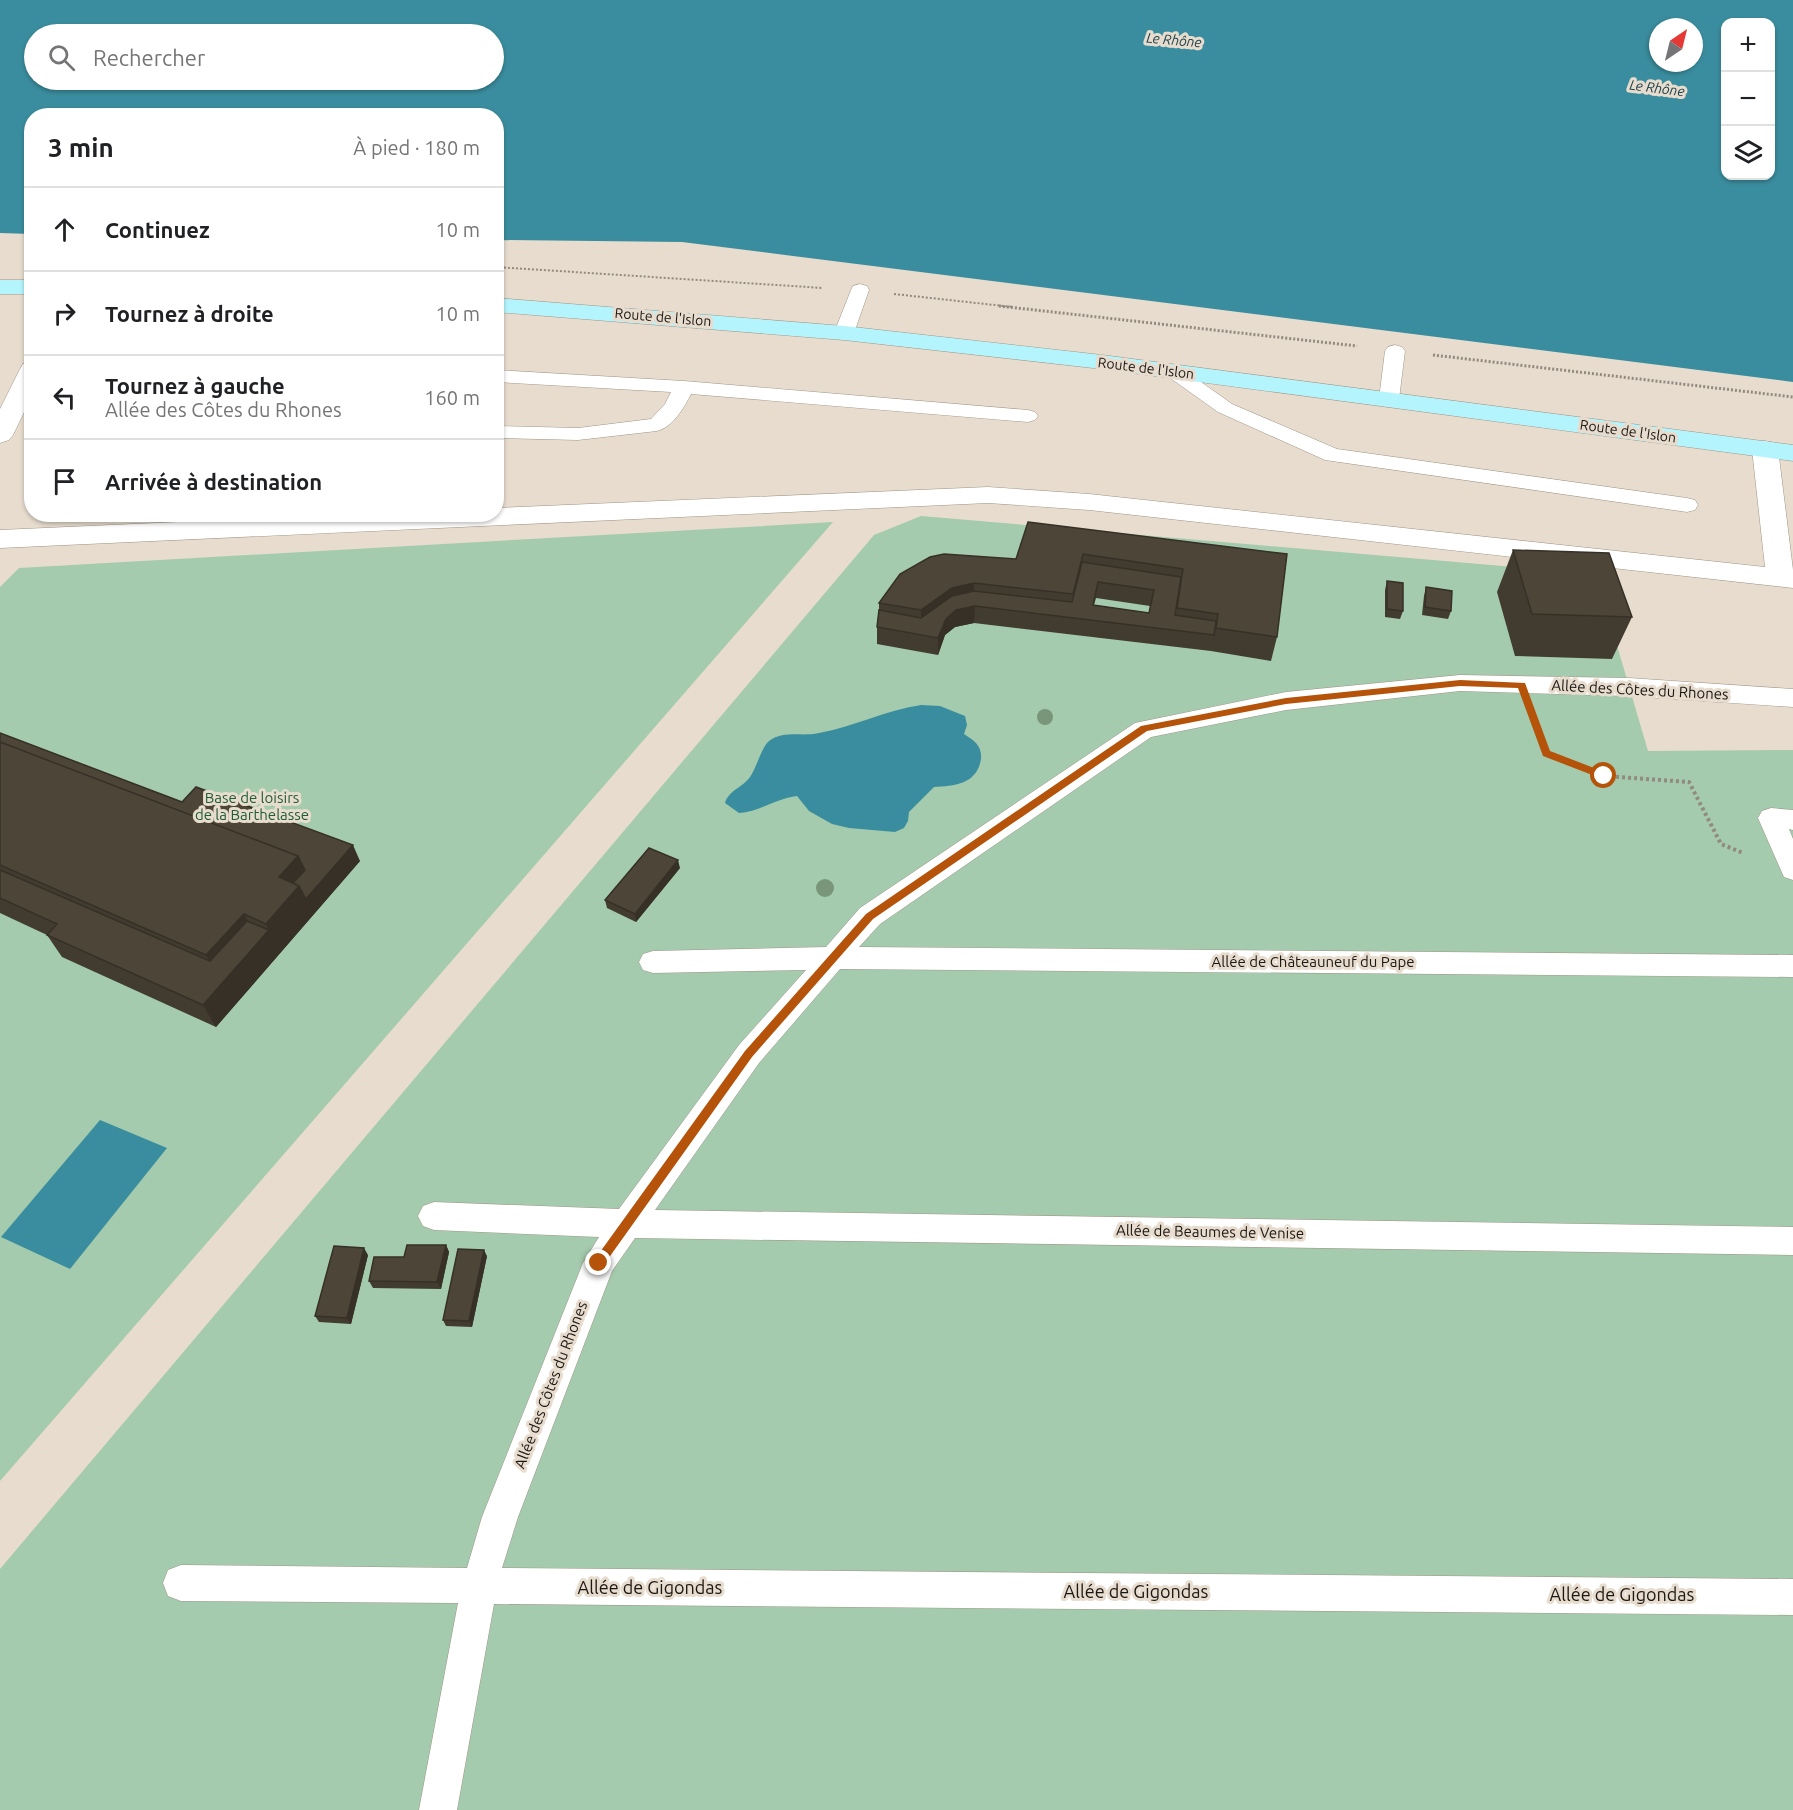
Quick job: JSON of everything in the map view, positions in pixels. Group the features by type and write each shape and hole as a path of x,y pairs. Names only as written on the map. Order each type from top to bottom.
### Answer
{"street":[{"path":"0,287 24,286"},
{"name":"Route de l'Islon","path":"504,306 844,333 1173,371 1793,453"},
{"path":"0,435 24,399"},
{"path":"504,517 988,495 1089,502 1787,578 1765,449"},
{"path":"8,539 387,522"}],"lane":[{"path":"844,333 860,290"},
{"path":"1389,399 1395,351"},
{"path":"1173,371 1225,408 1332,455 1687,505"},
{"path":"504,376 684,387 1028,416"},
{"path":"504,432 578,434 657,425 674,407 684,387"},
{"name":"Allée des Côtes du Rhones","path":"438,1810 479,1586 500,1516 599,1263 749,1054 870,916 1144,729 1286,701 1460,683 1629,687 1793,698"},
{"path":"1793,820 1771,818 1793,870"},
{"name":"Allée de Châteauneuf du Pape","path":"653,962 833,958 1793,966"},
{"name":"Allée de Beaumes de Venise","path":"434,1216 627,1224 1793,1241"},
{"name":"Allée de Gigondas","path":"181,1583 1793,1597"}],"path":[{"path":"504,268 860,290 1793,397"},
{"path":"1522,685 1546,754 1604,776 1689,782 1721,844 1752,856"}],"green space":[{"path":"921,516 1596,574 1648,751 1793,750 1793,1810 0,1810 0,1569 874,535"},
{"name":"Base de loisirs de la Barthelasse","path":"833,522 0,1481 0,587 19,568"}],"water":[{"name":"Le Rhône","path":"0,0 1793,0 1793,382 682,242 504,240 504,108 24,108 24,234 0,233"},
{"path":"921,705 940,706 965,716 967,725 964,734 977,744 981,759 979,767 970,779 950,786 934,787 909,812 904,828 895,832 849,828 832,824 809,811 797,796 739,813 725,803 729,795 750,777 766,744 775,738 832,730"},
{"path":"100,1120 167,1148 70,1269 1,1237"}],"building":[{"path":"1028,522 1287,554 1277,637 1216,628 1218,614 1177,608 1183,569 1083,554 1073,594 974,583 952,588 921,610 879,603 900,574 930,557 944,554 1016,559"},
{"path":"1513,550 1609,553 1632,617 1532,614"},
{"path":"1082,562 1181,577 1175,615 1216,621 1214,635 975,606 956,610 946,619 938,638 877,627 879,610 921,618 952,596 974,591 1072,602","holes":["1098,582 1154,590 1149,613 1093,605"]},
{"path":"1387,581 1403,583 1403,611 1387,609"},
{"path":"1426,587 1452,591 1451,611 1425,607"},
{"path":"0,733 182,802 196,787 353,845 306,899 299,886 293,883 305,870 298,856 0,742"},
{"path":"0,742 298,856 279,877 299,886 266,924 244,914 206,955 0,865"},
{"path":"649,848 678,860 635,914 605,900"},
{"path":"0,870 210,961 247,921 269,930 203,1005 47,935 57,924 0,898"},
{"path":"407,1245 446,1245 437,1282 369,1281 374,1257 404,1257"},
{"path":"334,1246 364,1248 347,1318 315,1316"},
{"path":"458,1249 484,1250 469,1321 443,1320"}],"route":[{"path":"599,1263 749,1054 870,916 1144,729 1286,701 1460,683 1522,685 1546,754 1604,776"}]}
